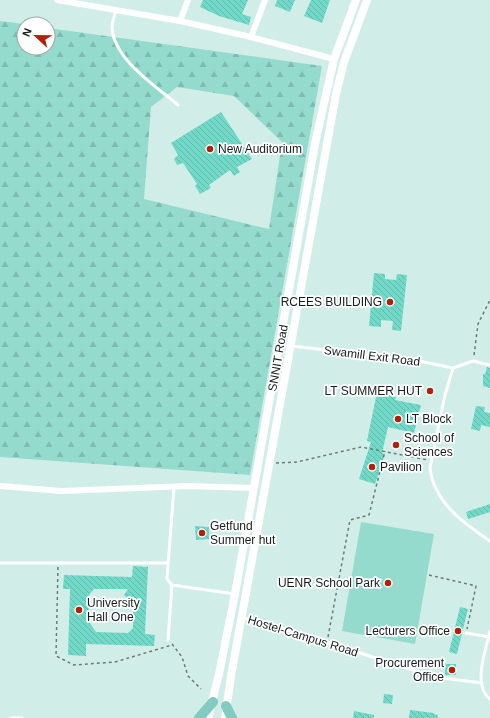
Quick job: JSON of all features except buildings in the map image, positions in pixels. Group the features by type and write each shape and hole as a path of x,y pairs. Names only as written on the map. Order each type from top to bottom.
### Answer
{"main road":[{"path":"199,718 213,702"},
{"path":"226,706 232,718"}],"street":[{"path":"57,0 94,2 116,9 180,21 251,37 334,59"},
{"path":"180,21 188,0"},
{"path":"251,37 265,0"},
{"name":"SNNIT Road","path":"208,718 213,702 235,594 315,144 334,59 356,0"},
{"name":"SNNIT Road","path":"225,718 241,617 336,94 344,62 367,0"},
{"path":"276,366 286,367"},
{"path":"274,380 284,382"},
{"path":"0,486 62,491 174,486 254,488"}],"lane":[{"path":"116,9 112,27 115,40 122,56 178,105"},
{"name":"Swamill Exit Road","path":"290,346 414,360 453,368"},
{"path":"490,365 473,361 453,368 445,395 431,460 431,479 446,506 490,541"},
{"path":"174,486 167,579 172,585 235,594"},
{"path":"0,563 168,563"},
{"path":"168,640 172,585"},
{"name":"Hostel-Campus Road","path":"241,617 435,677 482,683"},
{"path":"490,631 482,667 483,690 490,699"},
{"path":"466,633 489,637"},
{"path":"11,718 22,718"}],"path":[{"path":"473,361 478,324 490,300"},
{"path":"269,464 297,462 361,447 431,460"},
{"path":"326,643 350,520 369,514 385,451"},
{"path":"58,563 56,656 74,665 115,662 172,645"},
{"path":"429,575 476,586 466,633"},
{"path":"168,640 182,657 188,676 202,689"}],"green space":[{"path":"0,21 16,23 16,56 56,56 56,29 322,66 250,475 0,457","holes":["177,87 234,96 282,142 269,229 144,199 151,107"]},
{"name":"UENR School Park","path":"361,522 434,534 415,644 342,631"}],"place":[{"name":"New Auditorium","path":"210,149"},
{"name":"RCEES BUILDING","path":"390,302"},
{"name":"LT SUMMER HUT","path":"430,391"},
{"name":"LT Block","path":"398,419"},
{"name":"School of Sciences","path":"396,445"},
{"name":"Pavilion","path":"372,467"},
{"name":"Getfund Summer hut","path":"202,533"},
{"name":"UENR School Park","path":"388,583"},
{"name":"University Hall One","path":"79,610"},
{"name":"Lecturers Office","path":"458,631"},
{"name":"Procurement Office","path":"452,670"}]}
